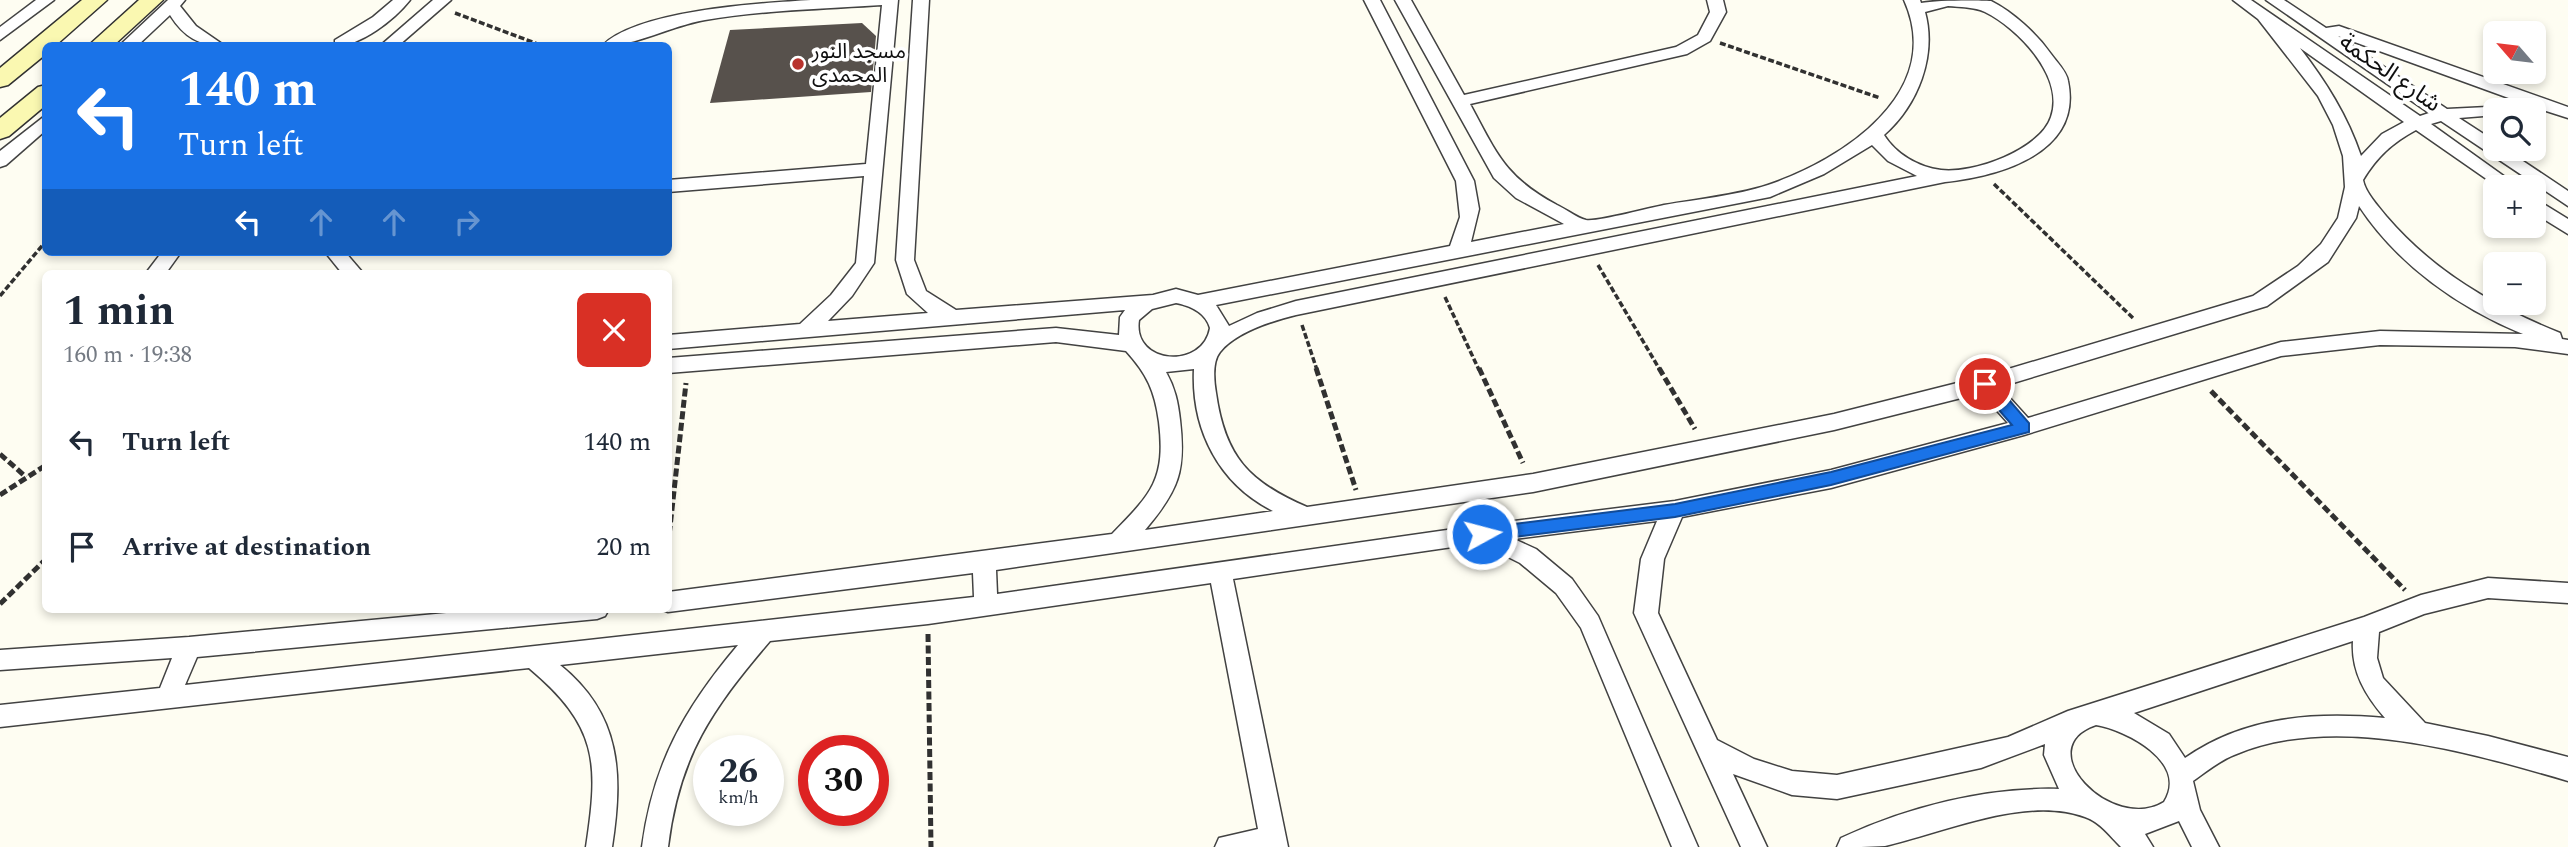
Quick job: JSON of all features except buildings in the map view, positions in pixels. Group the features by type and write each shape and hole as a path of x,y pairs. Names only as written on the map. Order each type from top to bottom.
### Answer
{"main road":[{"path":"46,42 96,0"},
{"path":"105,42 167,2"},
{"path":"0,80 42,45"},
{"path":"0,131 42,95"}],"street":[{"path":"0,35 46,0"},
{"path":"337,42 379,20 402,0"},
{"path":"619,42 655,26 694,16 883,0"},
{"path":"804,331 844,294 865,263 890,0"},
{"path":"921,0 905,260 908,284 925,304 954,318"},
{"path":"1372,0 1465,181 1471,204 1469,228 1457,252"},
{"path":"1403,0 1500,174 1522,194 1584,227"},
{"path":"1460,101 1652,60 1681,51 1704,38 1718,12 1715,0"},
{"name":"شارع الحكمة","path":"2241,0 2290,11 2568,200"},
{"path":"672,342 1150,301 1176,296 1201,301 1770,191 1830,166 1875,135 1901,106 1917,74 1922,41 1915,4 1948,1 1983,3 2033,40 2060,79 2060,118 2033,151 1981,172 1945,176 1296,308 1266,315 1239,327 1212,348 1177,364 1145,359"},
{"path":"131,42 167,2 178,19 194,34 209,42"},
{"path":"393,42 439,3"},
{"path":"2269,8 2330,100 2346,134 2356,181 2386,231 2439,276 2508,318 2568,345"},
{"name":"شارع الحكمة","path":"2269,8 2417,122 2493,175"},
{"path":"2290,11 2394,53 2568,114"},
{"path":"1387,29 1417,24"},
{"path":"881,94 915,90"},
{"path":"672,601 984,562 1533,483 1834,422 1985,384 2260,301 2298,276 2328,250 2347,219 2356,181 2365,159 2378,144 2417,122 2443,115 2502,109 2568,114"},
{"path":"0,161 42,124"},
{"path":"1875,135 1883,149 1899,162 1921,172 1945,176"},
{"path":"1452,155 1487,149"},
{"path":"672,186 874,169"},
{"path":"2546,212 2568,228"},
{"path":"158,270 169,256"},
{"path":"338,256 350,270"},
{"path":"1118,543 1146,514 1164,486 1173,456 1167,391 1159,374 1129,344 1126,332 1129,320 1138,309 1150,301"},
{"path":"1201,301 1219,320 1220,332 1203,369 1203,387 1219,451 1239,478 1269,501 1306,516"},
{"path":"678,365 1056,335 1129,344"},
{"path":"0,716 928,614 1482,534 1675,510 1831,478 2024,428 2281,349 2379,338 2515,340 2568,345"},
{"path":"1985,384 2024,428"},
{"path":"1675,510 1657,540 1647,575 1646,613 1754,847"},
{"path":"1482,534 1537,564 1564,586 1590,623 1685,847"},
{"path":"984,562 986,606"},
{"path":"1220,572 1275,843 1228,847"},
{"path":"1707,747 1748,769 1781,780 1838,787 2002,750 2080,716 2096,714 2370,626 2421,605 2488,588 2568,593"},
{"path":"0,660 189,647 554,613"},
{"path":"2370,626 2362,643 2375,688 2393,712 2418,733"},
{"path":"654,847 663,796 681,751 725,678 764,632"},
{"path":"168,697 189,647"},
{"path":"533,657 566,682 591,715 605,755 607,802 599,847"},
{"path":"2096,714 2122,718 2147,731 2168,751 2182,782 2188,812 2206,847"},
{"path":"2068,722 2057,738 2056,760 2067,784 2140,847"},
{"path":"1850,847 1867,839 2006,800 2059,799 2133,824 2158,822 2176,809 2182,782 2227,746 2283,729 2347,725 2418,733 2529,757 2568,769"}],"path":[{"path":"439,3 533,42"},
{"path":"1704,38 1901,106"},
{"path":"1981,172 2151,334"},
{"path":"0,296 42,246"},
{"path":"1589,248 1706,448"},
{"path":"1437,279 1533,483"},
{"path":"1296,308 1362,508"},
{"path":"672,473 678,365"},
{"path":"2196,375 2421,605"},
{"path":"0,454 26,477"},
{"path":"0,495 42,467"},
{"path":"0,604 42,563"},
{"path":"928,614 931,847"}],"place":[{"name":"مسجد النور المحمدى","path":"798,64"}],"route":[{"path":"1482,534 1675,510 1831,478 2024,428 1985,384"}]}
